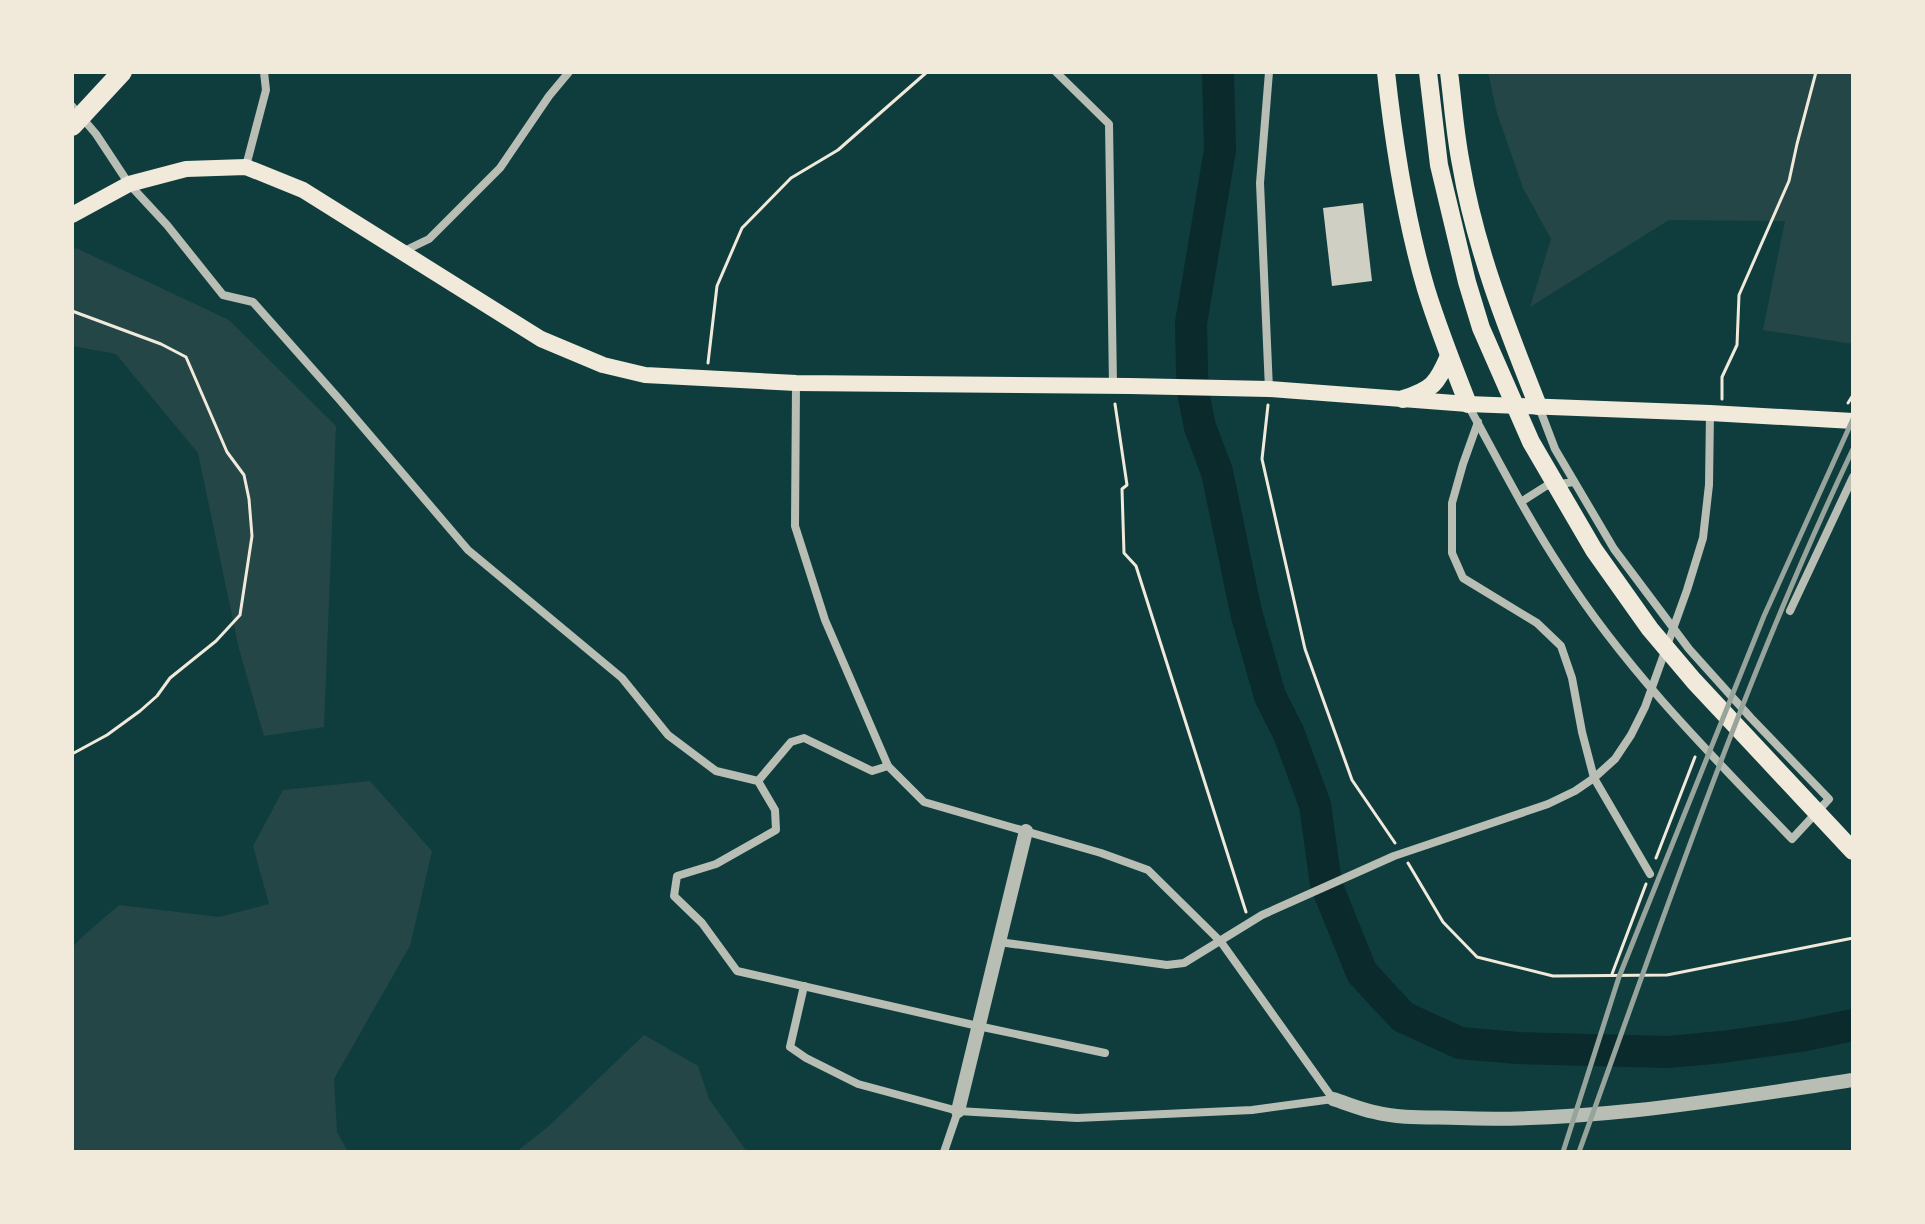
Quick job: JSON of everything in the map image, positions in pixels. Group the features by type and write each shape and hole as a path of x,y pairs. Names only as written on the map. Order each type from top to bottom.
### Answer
{"highway":[{"path":"72,126 122,72"},
{"path":"1386,72 1398,169 1411,230 1426,289 1468,404"},
{"path":"1428,72 1439,165 1481,328 1531,442 1566,505 1650,629 1694,681 1853,851"},
{"path":"1449,72 1461,166 1475,223 1498,303 1538,406"},
{"path":"1403,399 1426,392 1436,384 1449,356"}],"main road":[{"path":"72,215 129,184 186,169 246,167 303,190 541,339 603,365 645,375 796,383 1262,389 1468,404 1853,421"}],"street":[{"path":"246,167 266,90 264,72"},
{"path":"403,251 429,239 500,168 569,72"},
{"path":"1056,72 1109,124 1121,386"},
{"path":"1262,389 1260,183 1269,72"},
{"path":"72,106 96,134 129,184 167,225 223,295 253,302 468,550 622,678 668,735 716,771 758,781 775,810 776,830 716,864 677,876 674,896 702,923 737,971 1105,1053"},
{"path":"796,383 795,526 825,620 888,766 924,802 1101,853 1148,870 1221,942 1333,1099"},
{"path":"1468,404 1561,570 1598,622 1651,690 1792,839 1829,799 1751,718 1673,628 1614,549 1555,449 1538,406"},
{"path":"999,942 1167,965 1184,963 1262,915 1398,855 1548,804 1594,778 1615,759 1631,735 1673,628 1703,538 1716,414"},
{"path":"1478,422 1452,503 1452,553 1463,578 1537,623 1561,646 1572,678 1594,778 1650,874"},
{"path":"1790,611 1853,477"},
{"path":"1521,502 1546,486 1574,482"},
{"path":"758,781 791,742 804,738 872,771 888,766"},
{"path":"944,1152 958,1111 1026,831"},
{"path":"804,986 790,1047 858,1084 958,1111 1077,1118 1252,1110 1333,1099 1375,1113 1505,1120 1702,1102 1853,1080"}],"path":[{"path":"706,378 717,286 742,228 791,178 838,150 927,72"},
{"path":"1716,414 1722,377 1737,345 1739,295 1789,181 1816,72"},
{"path":"72,311 161,344 186,357 227,452 244,475 252,536 240,615 216,641 170,678 157,696 140,711 107,735 72,754"},
{"path":"1121,386 1127,485 1122,489 1124,553 1136,566 1250,923"},
{"path":"1262,389 1262,459 1305,649 1352,780 1443,922 1477,957 1553,976 1667,975 1853,938"}],"shaded area":[{"path":"1488,72 1853,72 1853,344 1763,330 1785,221 1669,220 1530,307 1551,239 1523,188 1497,113"},
{"path":"76,248 229,320 336,426 324,727 264,736 239,649 198,453 116,354 72,346 72,250"},
{"path":"370,781 432,851 410,946 334,1079 337,1132 348,1152 72,1152 72,948 119,905 219,917 269,904 253,846 283,790"},
{"path":"644,1035 698,1066 709,1099 745,1149 752,1152 516,1152 549,1126"}],"building":[{"path":"1363,203 1372,281 1332,286 1323,208"}],"waterway":[{"path":"1218,72 1220,150 1191,323 1194,397 1200,427 1217,472 1246,612 1270,696 1289,734 1315,805 1326,884 1362,973 1403,1017 1460,1043 1518,1048 1668,1052 1800,1036 1853,1025"}],"railway":[{"path":"1563,1152 1619,977 1764,616 1853,419"},
{"path":"1579,1152 1741,709 1853,449"}]}
